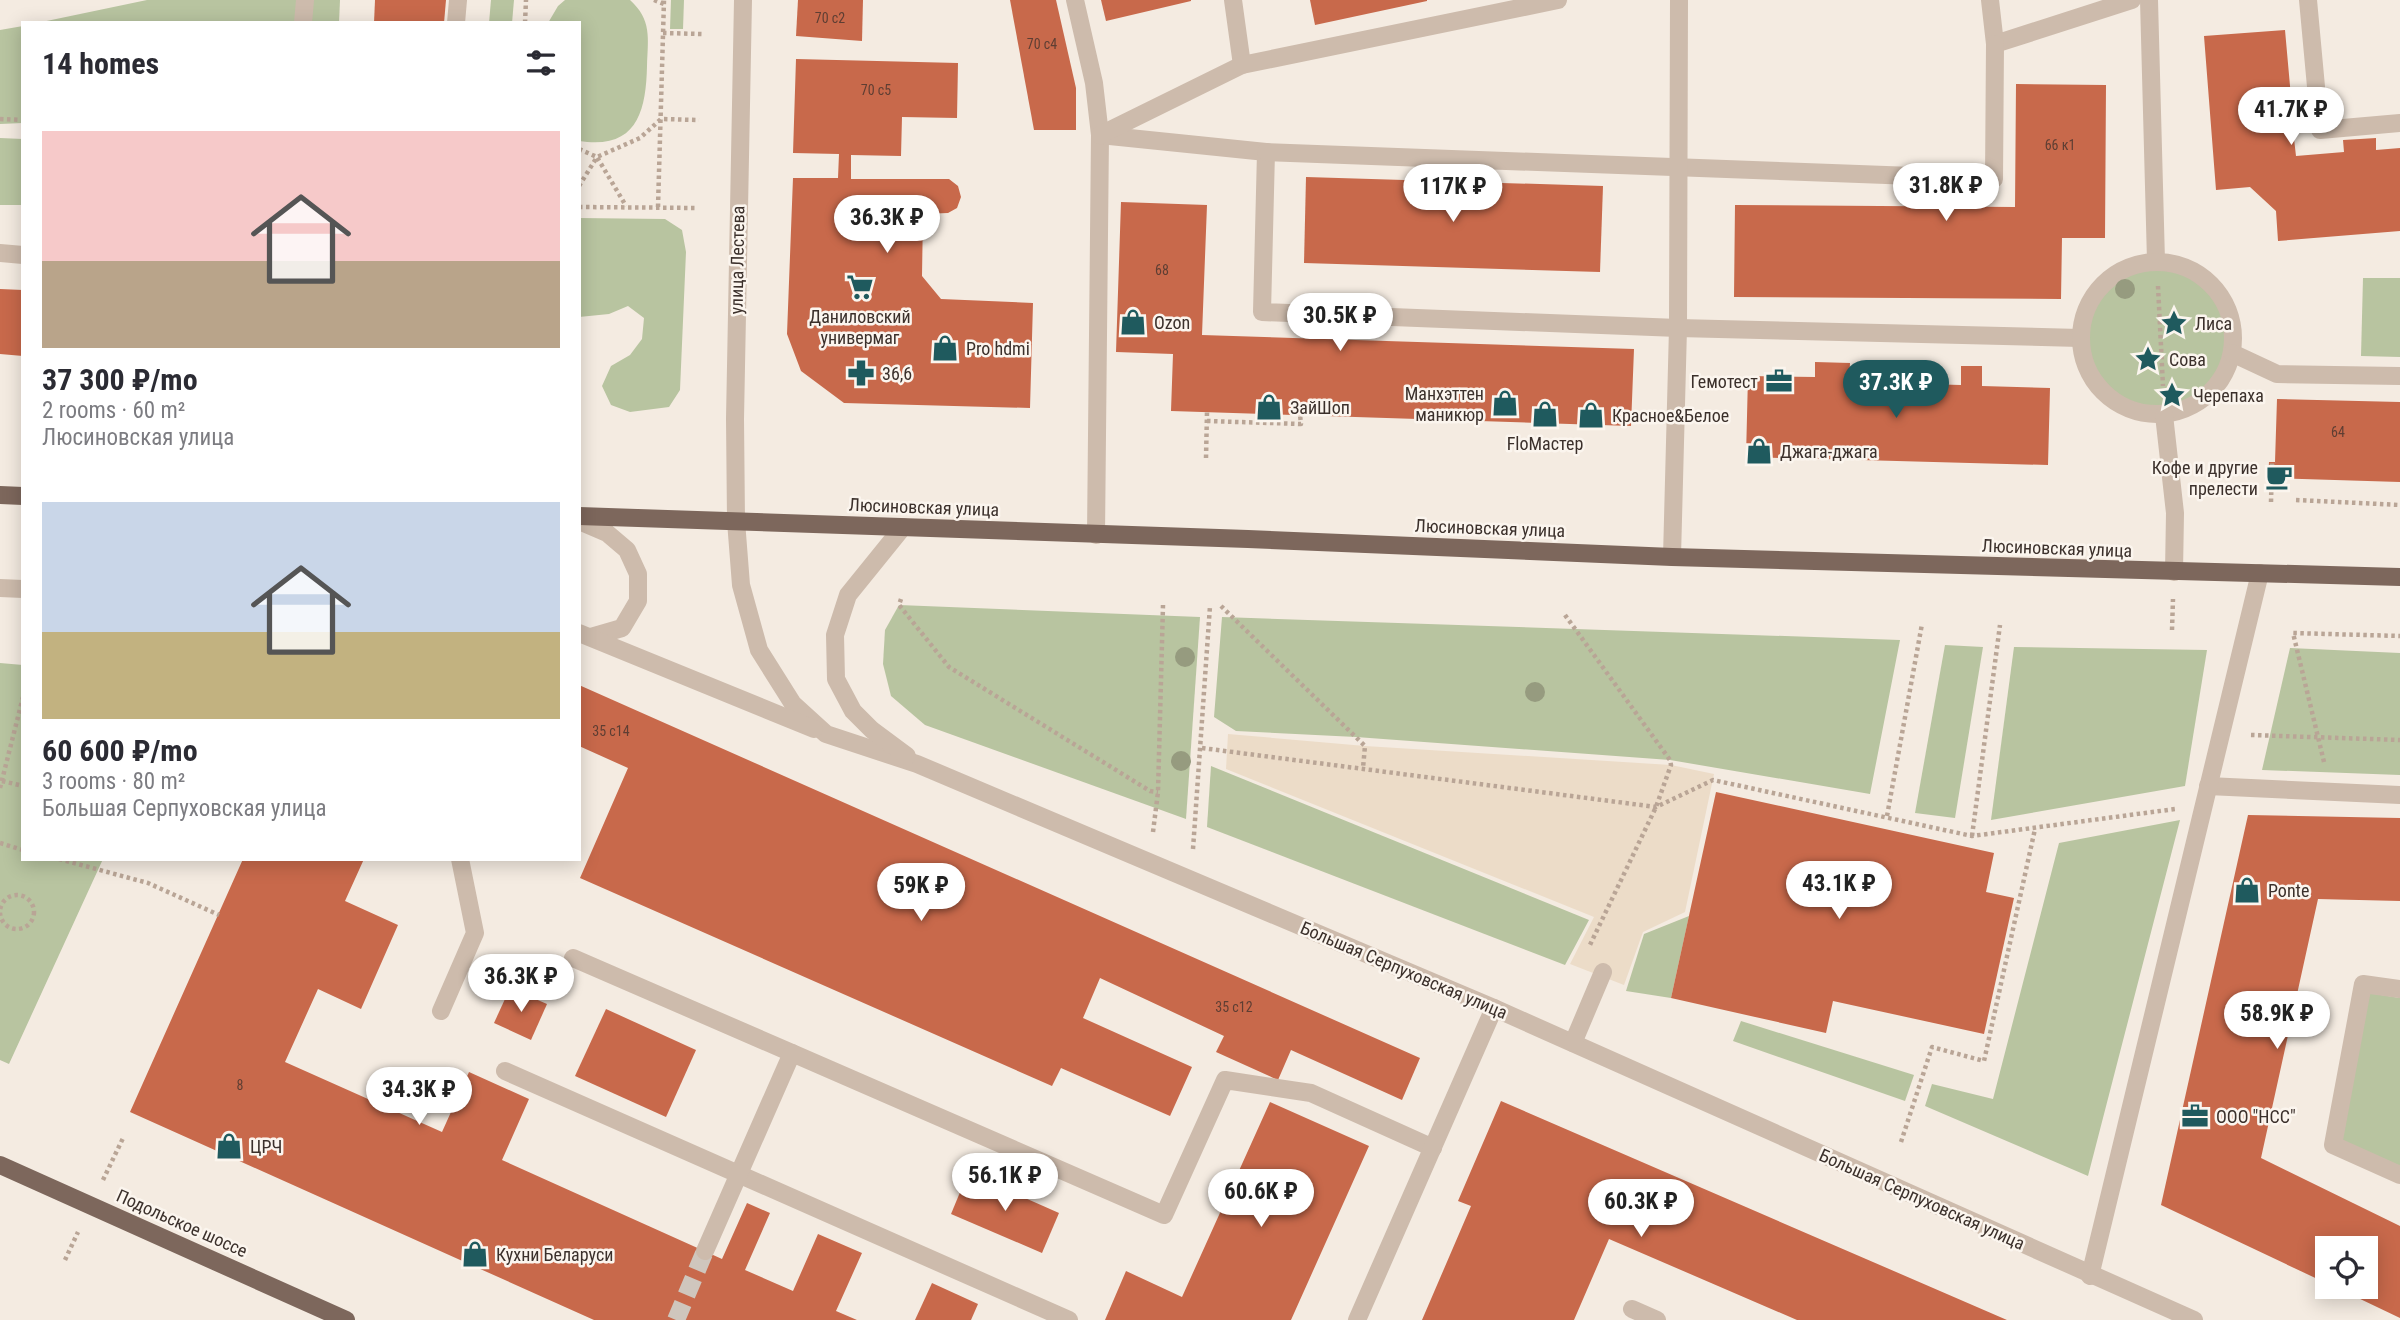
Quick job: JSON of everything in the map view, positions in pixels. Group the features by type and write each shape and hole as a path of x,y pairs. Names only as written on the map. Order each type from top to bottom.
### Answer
{"main road":[{"path":"0,495 21,496"},
{"name":"Люсиновская улица","path":"581,519 736,521 1672,557 2400,577"},
{"name":"Подольское шоссе","path":"0,1165 346,1320"}],"street":[{"path":"303,21 305,0"},
{"path":"456,21 457,0"},
{"name":"улица Лестева","path":"736,521 736,257 743,0"},
{"path":"1075,0 1094,83 1100,135 1096,534"},
{"path":"1233,0 1242,65"},
{"path":"1100,135 1242,65 1558,0"},
{"path":"1672,557 1678,328 1679,0"},
{"path":"1100,135 1266,152 1994,179 1995,44 1990,0"},
{"path":"1995,44 2132,0"},
{"path":"2150,0 2156,261"},
{"path":"2308,0 2320,130 2400,123"},
{"path":"1266,152 1262,312 1678,328 2080,338"},
{"path":"0,254 21,255"},
{"path":"2156,261 2179,265 2199,274 2216,289 2228,309 2233,331 2232,353 2223,376 2208,395 2188,408 2164,415 2139,413 2115,403 2096,386 2084,363 2080,338 2084,314 2095,293 2111,276 2133,265 2156,261"},
{"path":"2232,353 2277,374 2400,376"},
{"path":"2164,415 2175,513 2174,572"},
{"name":"Люсиновская улица","path":"581,520 607,533 627,550 638,574 638,601 622,628 585,635"},
{"name":"Большая Серпуховская улица","path":"736,521 741,585 759,650 793,705 827,734 916,764 1494,1008 2090,1276 2194,1320"},
{"path":"903,527 848,595 835,635 836,679 853,711 916,764"},
{"path":"2090,1276 2260,573"},
{"path":"0,588 21,589"},
{"name":"Люсиновская улица","path":"585,635 827,734"},
{"path":"2208,786 2400,795"},
{"path":"441,1012 475,933 460,861"},
{"path":"573,958 1164,1215 1225,1080 1311,1093 1433,1148"},
{"path":"1573,1043 1603,972"},
{"path":"2400,989 2363,984 2333,1145 2400,1175"},
{"path":"1357,1320 1494,1008"},
{"path":"705,1251 792,1053"},
{"path":"505,1071 1069,1320"},
{"path":"1632,1309 1657,1320"}],"path":[{"path":"654,0 664,2 658,207"},
{"path":"525,21 528,1"},
{"path":"663,33 702,34"},
{"path":"0,119 21,120"},
{"path":"581,183 597,157 640,138 660,119 699,120"},
{"path":"581,150 597,157 626,206"},
{"path":"581,206 697,208"},
{"path":"2156,261 2164,415"},
{"path":"1206,458 1207,412"},
{"path":"1275,415 1275,423"},
{"path":"1207,421 1301,424 1300,415"},
{"path":"2271,502 2272,463 2275,464"},
{"path":"2296,500 2400,505"},
{"path":"901,599 899,605 949,667 1150,791 1158,792"},
{"path":"1153,832 1158,792 1163,605"},
{"path":"1194,849 1210,606"},
{"path":"1221,606 1365,746 1363,768"},
{"path":"1565,615 1671,765 1656,807 1586,952"},
{"path":"1887,816 1922,624"},
{"path":"1972,836 2000,625"},
{"path":"2331,792 2293,633 2400,636"},
{"path":"0,788 21,705"},
{"path":"2251,735 2400,740"},
{"path":"1202,748 1656,807 1713,779 1972,836 2204,805"},
{"path":"2,781 21,786"},
{"path":"1901,1142 1932,1047 1984,1061 2035,829"},
{"path":"0,843 21,848"},
{"path":"66,861 148,883 219,915"},
{"path":"13,895 23,895 30,900 34,908 34,917 29,924 21,928 12,928 0,915 0,906 5,899 13,895"}],"green space":[{"path":"147,0 340,0 339,21 47,21"},
{"path":"491,0 514,0 512,21 489,21"},
{"path":"565,0 630,0 645,22 648,47 644,99 634,124 625,134 614,140 581,141 581,21 549,21"},
{"path":"671,0 684,0 683,29 670,29"},
{"path":"21,26 21,123 0,124 0,30"},
{"path":"0,138 21,139 21,205 0,205"},
{"path":"581,218 665,219 682,230 686,252 680,390 669,407 630,412 611,405 602,386 611,366 630,355 642,339 644,318 628,306 609,314 581,317"},
{"path":"2157,268 2184,273 2206,288 2221,310 2226,337 2221,364 2206,386 2184,401 2157,406 2130,401 2108,386 2093,364 2088,337 2093,310 2108,288 2130,273"},
{"path":"2363,278 2400,278 2400,357 2361,356"},
{"path":"899,605 1200,617 1186,819 925,725 891,696 883,664 885,630"},
{"path":"1222,617 1900,640 1870,794 1670,760 1236,731 1214,717"},
{"path":"1945,645 1983,647 1955,818 1915,813"},
{"path":"2014,647 2207,650 2185,786 1991,820"},
{"path":"2290,648 2400,653 2400,775 2262,770"},
{"path":"0,663 21,665 21,861 102,861 9,1064 0,1060"},
{"path":"1211,766 1589,920 1565,965 1207,827"},
{"path":"2180,820 2088,1176 1925,1106 1932,1084 1993,1099 2059,843"},
{"path":"1689,916 1671,998 1626,991 1644,934"},
{"path":"2369,993 2400,998 2400,1166 2341,1140"},
{"path":"1741,1021 1914,1075 1905,1101 1733,1041"}],"shaded area":[{"path":"1228,734 1365,746 1671,765 1714,774 1685,912 1643,932 1624,985 1570,964 1594,917 1226,769"}],"building":[{"path":"375,0 446,0 444,21 374,21"},
{"path":"798,0 863,0 862,41 796,36"},
{"path":"1010,0 1056,0 1076,88 1076,130 1034,130"},
{"path":"1101,0 1191,0 1191,1 1106,21"},
{"path":"1310,0 1427,0 1427,1 1315,25"},
{"path":"2285,30 2291,97 2304,96 2306,112 2307,130 2293,130 2296,156 2344,152 2343,140 2376,138 2376,150 2400,148 2400,231 2278,241 2276,211 2250,187 2216,190 2204,36"},
{"name":"Даниловский универмаг","path":"796,59 958,63 957,118 902,117 901,156 851,155 851,179 949,179 958,186 961,197 957,208 948,213 923,214 922,276 941,299 1033,303 1030,408 844,403 801,371 787,334 793,178 838,178 839,154 793,153"},
{"path":"2016,84 2106,85 2105,238 2062,238 2061,299 1734,297 1735,205 2015,207"},
{"path":"1306,177 1603,186 1600,272 1304,263"},
{"path":"1121,202 1207,205 1202,335 1634,349 1631,426 1171,411 1173,354 1116,352"},
{"path":"0,289 21,290 21,356 0,354"},
{"path":"1815,362 1850,363 1849,382 1961,385 1961,366 1982,366 1982,386 2050,388 2048,465 1746,457 1748,376 1815,377"},
{"path":"2277,399 2400,402 2400,482 2268,478 2269,462 2275,462"},
{"path":"581,686 1420,1058 1402,1100 1291,1050 1278,1080 1216,1052 1224,1036 1100,978 1083,1018 1192,1067 1170,1116 1061,1068 1052,1086 580,878 628,768 581,747"},
{"path":"1716,792 1994,853 1986,892 2014,898 1984,1034 1833,1001 1826,1033 1671,998"},
{"path":"2248,815 2400,818 2400,901 2318,899 2261,1158 2400,1226 2400,1318 2360,1299 2378,1299 2378,1236 2315,1236 2315,1278 2161,1205"},
{"path":"242,861 363,861 345,901 398,925 361,1009 318,989 285,1062 442,1132 469,1072 529,1099 502,1160 722,1259 747,1203 770,1213 745,1270 793,1291 818,1234 862,1253 836,1311 857,1320 594,1320 130,1112"},
{"path":"510,988 547,1004 531,1040 494,1023"},
{"path":"606,1009 696,1050 666,1117 575,1076"},
{"path":"1501,1101 2007,1320 1797,1320 1609,1239 1574,1320 1422,1320 1471,1206 1458,1201"},
{"path":"1270,1102 1369,1146 1291,1320 1105,1320 1126,1271 1182,1297"},
{"path":"968,1173 1059,1213 1042,1253 951,1214"},
{"path":"932,1283 978,1304 971,1320 915,1320"}],"tunnel":[{"path":"676,1320 705,1251"}],"place":[{"name":"Даниловский универмаг","path":"860,287"},
{"name":"Ozon","path":"1133,322"},
{"name":"Лиса","path":"2174,323"},
{"name":"Pro hdmi","path":"945,348"},
{"name":"Сова","path":"2148,359"},
{"name":"36,6","path":"861,373"},
{"name":"Гемотест","path":"1779,381"},
{"name":"Черепаха","path":"2172,395"},
{"name":"Манхэттен маникюр","path":"1505,403"},
{"name":"ЗайШоп","path":"1269,407"},
{"name":"FloМастер","path":"1545,414"},
{"name":"Красное&Белое","path":"1591,415"},
{"name":"Джага-джага","path":"1759,451"},
{"name":"Кофе и другие прелести","path":"2279,477"},
{"name":"Ponte","path":"2247,890"},
{"name":"ООО \"НСС\"","path":"2195,1116"},
{"name":"ЦРЧ","path":"229,1146"},
{"name":"Кухни Беларуси","path":"475,1254"}]}
